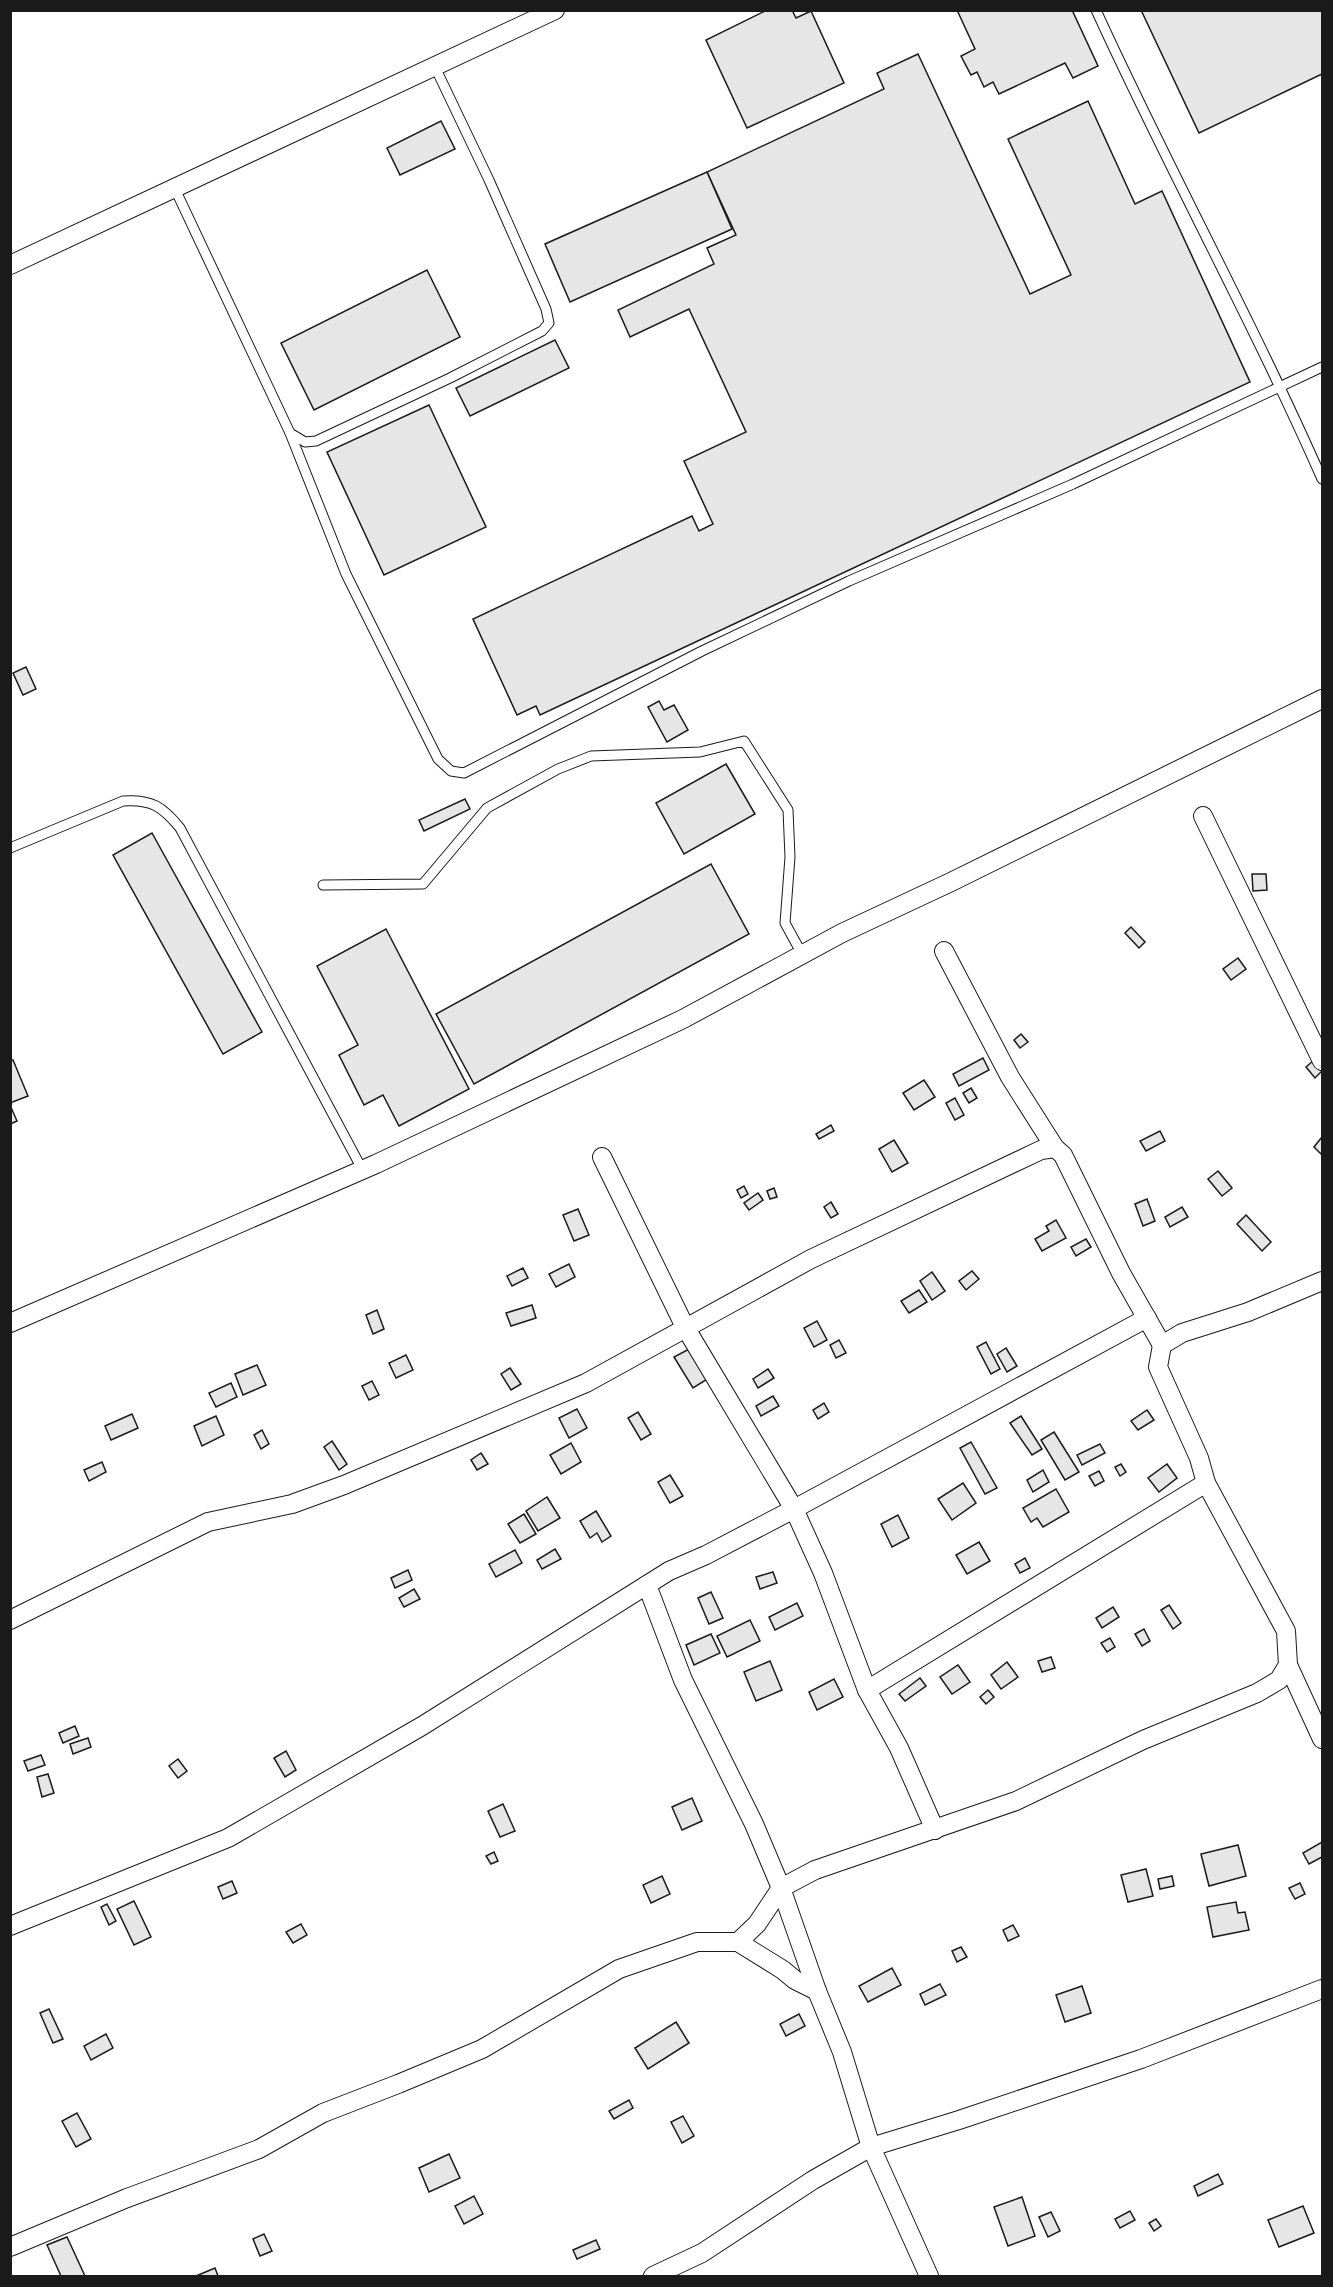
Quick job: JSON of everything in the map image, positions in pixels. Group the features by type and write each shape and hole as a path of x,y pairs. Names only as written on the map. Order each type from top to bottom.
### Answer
{"street":[{"path":"10,265 435,67 547,12"},
{"path":"10,1323 362,1169 683,1019 802,954 1323,699"},
{"path":"1203,816 1323,1060"},
{"path":"944,951 1010,1077 1055,1148 1063,1155 1121,1273 1162,1345 1158,1367 1199,1458 1206,1483 1287,1631 1288,1665 1323,1739"},
{"path":"10,1620 208,1522 292,1504 344,1485 586,1383 811,1258 1041,1150 1055,1148"},
{"path":"602,1157 685,1328 794,1509 823,1573 867,1690 899,1748 935,1830"},
{"path":"1162,1345 1182,1333 1248,1312 1323,1281"},
{"path":"10,1926 228,1838 422,1726 669,1570 706,1555 794,1509 1147,1318"},
{"path":"867,1690 1206,1483"},
{"path":"647,1585 683,1680 754,1824 782,1888 817,1991 842,2052 871,2146 929,2277"},
{"path":"738,1942 757,1924 782,1888 815,1870 1016,1801 1143,1740 1257,1693 1278,1680 1288,1665"},
{"path":"10,2247 127,2198 259,2150 323,2113 482,2049 619,1969 697,1942 738,1942 795,1980 817,1991"},
{"path":"653,2277 702,2253 813,2180 871,2146 1141,2059 1323,1989"}],"lane":[{"path":"1096,10 1156,139 1281,387 1323,479"},
{"path":"290,433 305,442 316,441 542,331 549,323 546,309 489,180 435,67"},
{"path":"175,189 290,433 346,574 438,759 451,771 464,773 702,651 849,581 1073,484 1323,367"},
{"path":"323,885 423,884 487,808 558,769 591,756 700,752 744,741 788,810 790,857 785,922 802,954"},
{"path":"10,848 123,801 143,800 166,811 180,828 362,1169"}],"building":[{"path":"767,10 792,10 796,18 811,11 844,83 747,128 706,40"},
{"path":"957,10 1072,10 1098,66 1073,78 1065,63 999,94 993,82 984,87 977,72 971,75 961,56 975,49"},
{"path":"1141,10 1322,10 1322,74 1199,133"},
{"path":"918,54 1030,294 1071,275 1008,139 1088,101 1135,204 1162,191 1250,382 540,715 536,706 517,715 473,619 692,516 699,531 713,524 684,461 746,432 689,309 630,337 618,310 714,264 707,248 736,235 707,172 884,89 877,73"},
{"path":"441,121 455,149 400,175 387,148"},
{"path":"707,172 732,229 570,302 545,244"},
{"path":"427,270 460,337 314,410 281,343"},
{"path":"555,340 569,368 470,416 456,388"},
{"path":"429,405 486,527 384,575 327,452"},
{"path":"26,667 36,689 23,695 13,673"},
{"path":"659,701 664,710 674,705 688,730 667,742 648,707"},
{"path":"726,764 755,814 684,854 656,803"},
{"path":"465,799 470,809 424,831 419,820"},
{"path":"152,833 262,1032 223,1054 113,855"},
{"path":"711,864 749,934 474,1084 436,1014"},
{"path":"1252,874 1266,874 1267,890 1253,891"},
{"path":"1131,927 1145,942 1139,948 1125,933"},
{"path":"386,929 469,1089 399,1126 383,1095 364,1105 339,1055 358,1045 317,966"},
{"path":"1238,958 1246,969 1231,980 1223,969"},
{"path":"1021,1034 1028,1042 1020,1048 1014,1040"},
{"path":"983,1058 989,1070 959,1086 953,1074"},
{"path":"13,1060 28,1096 10,1103 10,1061"},
{"path":"1314,1060 1322,1071 1315,1078 1306,1067"},
{"path":"924,1080 935,1097 914,1110 903,1093"},
{"path":"971,1088 977,1098 969,1103 963,1093"},
{"path":"955,1098 964,1115 955,1120 946,1103"},
{"path":"10,1105 17,1121 10,1124"},
{"path":"831,1125 834,1131 819,1139 816,1134"},
{"path":"1160,1131 1165,1141 1146,1151 1140,1141"},
{"path":"1322,1137 1322,1155 1314,1147"},
{"path":"894,1140 908,1163 892,1172 879,1149"},
{"path":"1218,1171 1232,1188 1222,1196 1208,1179"},
{"path":"744,1186 748,1194 741,1198 737,1190"},
{"path":"774,1188 777,1197 770,1199 767,1191"},
{"path":"758,1193 763,1200 749,1210 744,1203"},
{"path":"1147,1199 1155,1221 1143,1226 1135,1204"},
{"path":"831,1202 838,1214 831,1218 824,1207"},
{"path":"1182,1207 1188,1217 1170,1227 1165,1217"},
{"path":"578,1209 589,1235 574,1241 563,1215"},
{"path":"1246,1215 1271,1242 1262,1251 1237,1224"},
{"path":"1056,1220 1066,1238 1042,1251 1035,1239 1049,1231 1046,1226"},
{"path":"1086,1239 1091,1247 1076,1256 1071,1247"},
{"path":"569,1264 575,1277 556,1287 549,1274"},
{"path":"523,1268 528,1278 512,1286 507,1276"},
{"path":"972,1271 979,1279 966,1290 959,1281"},
{"path":"932,1272 945,1291 932,1300 920,1281"},
{"path":"919,1290 927,1302 909,1313 901,1301"},
{"path":"532,1305 536,1318 511,1326 506,1313"},
{"path":"377,1310 384,1329 373,1334 366,1315"},
{"path":"817,1321 827,1340 814,1347 804,1328"},
{"path":"839,1340 846,1353 836,1358 830,1345"},
{"path":"986,1342 1000,1369 991,1374 977,1347"},
{"path":"691,1348 709,1378 693,1388 674,1357"},
{"path":"1006,1348 1017,1366 1007,1372 997,1354"},
{"path":"406,1355 413,1370 396,1378 389,1363"},
{"path":"257,1365 266,1385 243,1395 235,1374"},
{"path":"510,1368 521,1384 511,1390 501,1374"},
{"path":"768,1369 774,1378 758,1388 753,1379"},
{"path":"372,1381 379,1395 369,1400 362,1386"},
{"path":"231,1383 237,1397 216,1407 209,1393"},
{"path":"773,1396 779,1406 761,1416 756,1406"},
{"path":"824,1403 829,1412 818,1419 813,1410"},
{"path":"577,1409 587,1428 569,1438 559,1418"},
{"path":"1147,1410 1154,1420 1138,1430 1131,1421"},
{"path":"638,1412 651,1434 641,1440 628,1418"},
{"path":"132,1414 138,1428 111,1440 105,1426"},
{"path":"216,1416 224,1435 202,1446 194,1426"},
{"path":"1021,1416 1042,1449 1032,1455 1010,1423"},
{"path":"262,1430 269,1444 261,1449 254,1435"},
{"path":"1054,1432 1079,1472 1065,1480 1041,1440"},
{"path":"332,1441 347,1464 339,1470 324,1447"},
{"path":"971,1442 997,1488 985,1494 960,1448"},
{"path":"571,1443 581,1462 561,1474 550,1455"},
{"path":"1100,1444 1105,1453 1082,1465 1077,1455"},
{"path":"481,1453 488,1464 477,1470 471,1460"},
{"path":"102,1462 106,1472 89,1481 84,1470"},
{"path":"1121,1464 1126,1472 1120,1476 1115,1467"},
{"path":"1167,1464 1177,1478 1159,1492 1148,1478"},
{"path":"1043,1470 1049,1482 1033,1492 1027,1480"},
{"path":"1099,1471 1104,1481 1095,1486 1089,1476"},
{"path":"670,1475 683,1496 670,1503 658,1482"},
{"path":"963,1483 976,1503 952,1520 938,1499"},
{"path":"1056,1489 1069,1512 1043,1527 1037,1518 1031,1522 1023,1508"},
{"path":"547,1497 560,1518 538,1531 526,1511"},
{"path":"596,1511 611,1536 602,1542 597,1533 590,1538 580,1521"},
{"path":"524,1514 536,1534 520,1543 508,1524"},
{"path":"898,1515 909,1538 892,1547 881,1524"},
{"path":"979,1542 990,1561 967,1574 956,1555"},
{"path":"555,1549 561,1559 542,1569 537,1560"},
{"path":"515,1550 522,1563 496,1577 489,1564"},
{"path":"1025,1558 1030,1568 1020,1573 1015,1564"},
{"path":"408,1570 412,1580 395,1588 391,1578"},
{"path":"773,1572 777,1583 760,1589 756,1577"},
{"path":"414,1589 420,1599 404,1607 399,1598"},
{"path":"711,1592 723,1618 709,1624 698,1598"},
{"path":"797,1603 803,1616 775,1630 769,1617"},
{"path":"1169,1605 1181,1623 1173,1629 1161,1610"},
{"path":"1113,1607 1119,1617 1102,1628 1096,1618"},
{"path":"750,1620 760,1641 727,1657 717,1636"},
{"path":"1144,1629 1150,1641 1142,1646 1135,1634"},
{"path":"711,1634 720,1653 694,1665 686,1645"},
{"path":"1110,1638 1115,1647 1107,1652 1101,1643"},
{"path":"1051,1657 1055,1668 1042,1672 1038,1661"},
{"path":"770,1661 782,1690 756,1701 744,1672"},
{"path":"1007,1662 1018,1677 1001,1689 991,1675"},
{"path":"958,1665 970,1682 952,1694 940,1677"},
{"path":"920,1678 926,1686 905,1701 899,1694"},
{"path":"834,1679 843,1697 817,1710 809,1692"},
{"path":"988,1690 994,1697 986,1704 980,1697"},
{"path":"75,1726 79,1736 63,1743 59,1733"},
{"path":"88,1738 91,1747 73,1754 70,1744"},
{"path":"286,1751 296,1770 285,1777 274,1758"},
{"path":"41,1755 45,1765 28,1771 24,1761"},
{"path":"178,1759 187,1771 178,1778 169,1766"},
{"path":"48,1774 54,1793 42,1797 37,1777"},
{"path":"692,1798 702,1821 682,1830 672,1807"},
{"path":"503,1804 515,1831 500,1837 488,1811"},
{"path":"1322,1842 1322,1857 1309,1864 1303,1853"},
{"path":"1238,1845 1246,1876 1209,1886 1201,1854"},
{"path":"494,1852 498,1861 491,1864 486,1856"},
{"path":"1146,1869 1153,1896 1128,1902 1121,1875"},
{"path":"662,1876 670,1894 651,1903 643,1885"},
{"path":"1172,1876 1174,1886 1160,1889 1158,1879"},
{"path":"232,1881 237,1893 223,1899 218,1887"},
{"path":"1300,1883 1305,1894 1295,1899 1289,1888"},
{"path":"134,1901 151,1937 134,1945 117,1909"},
{"path":"1236,1902 1238,1913 1245,1912 1249,1930 1213,1937 1207,1907"},
{"path":"107,1904 116,1921 109,1925 101,1907"},
{"path":"301,1924 307,1935 293,1943 286,1932"},
{"path":"1013,1925 1019,1936 1008,1941 1003,1930"},
{"path":"961,1947 967,1957 957,1962 952,1951"},
{"path":"892,1968 901,1985 868,2002 859,1986"},
{"path":"940,1984 946,1995 925,2005 920,1994"},
{"path":"1082,1986 1091,2013 1065,2022 1056,1995"},
{"path":"49,2009 63,2039 53,2043 40,2013"},
{"path":"799,2014 805,2026 786,2036 780,2024"},
{"path":"676,2022 689,2043 648,2069 635,2048"},
{"path":"106,2034 113,2048 91,2060 84,2046"},
{"path":"629,2100 633,2108 614,2119 609,2111"},
{"path":"77,2113 91,2139 76,2147 62,2121"},
{"path":"683,2116 694,2136 682,2143 671,2122"},
{"path":"449,2154 460,2178 429,2192 419,2168"},
{"path":"1218,2174 1223,2184 1198,2196 1194,2186"},
{"path":"474,2196 483,2214 464,2224 455,2206"},
{"path":"1022,2197 1035,2236 1008,2246 994,2207"},
{"path":"1303,2206 1314,2233 1279,2247 1268,2220"},
{"path":"1130,2211 1135,2220 1120,2228 1115,2219"},
{"path":"1051,2212 1060,2231 1048,2237 1039,2217"},
{"path":"1156,2219 1161,2226 1154,2231 1149,2223"},
{"path":"264,2234 272,2251 260,2256 253,2239"},
{"path":"67,2237 85,2276 61,2276 47,2245"},
{"path":"596,2240 600,2249 577,2259 573,2250"},
{"path":"215,2268 218,2276 196,2276"}]}
